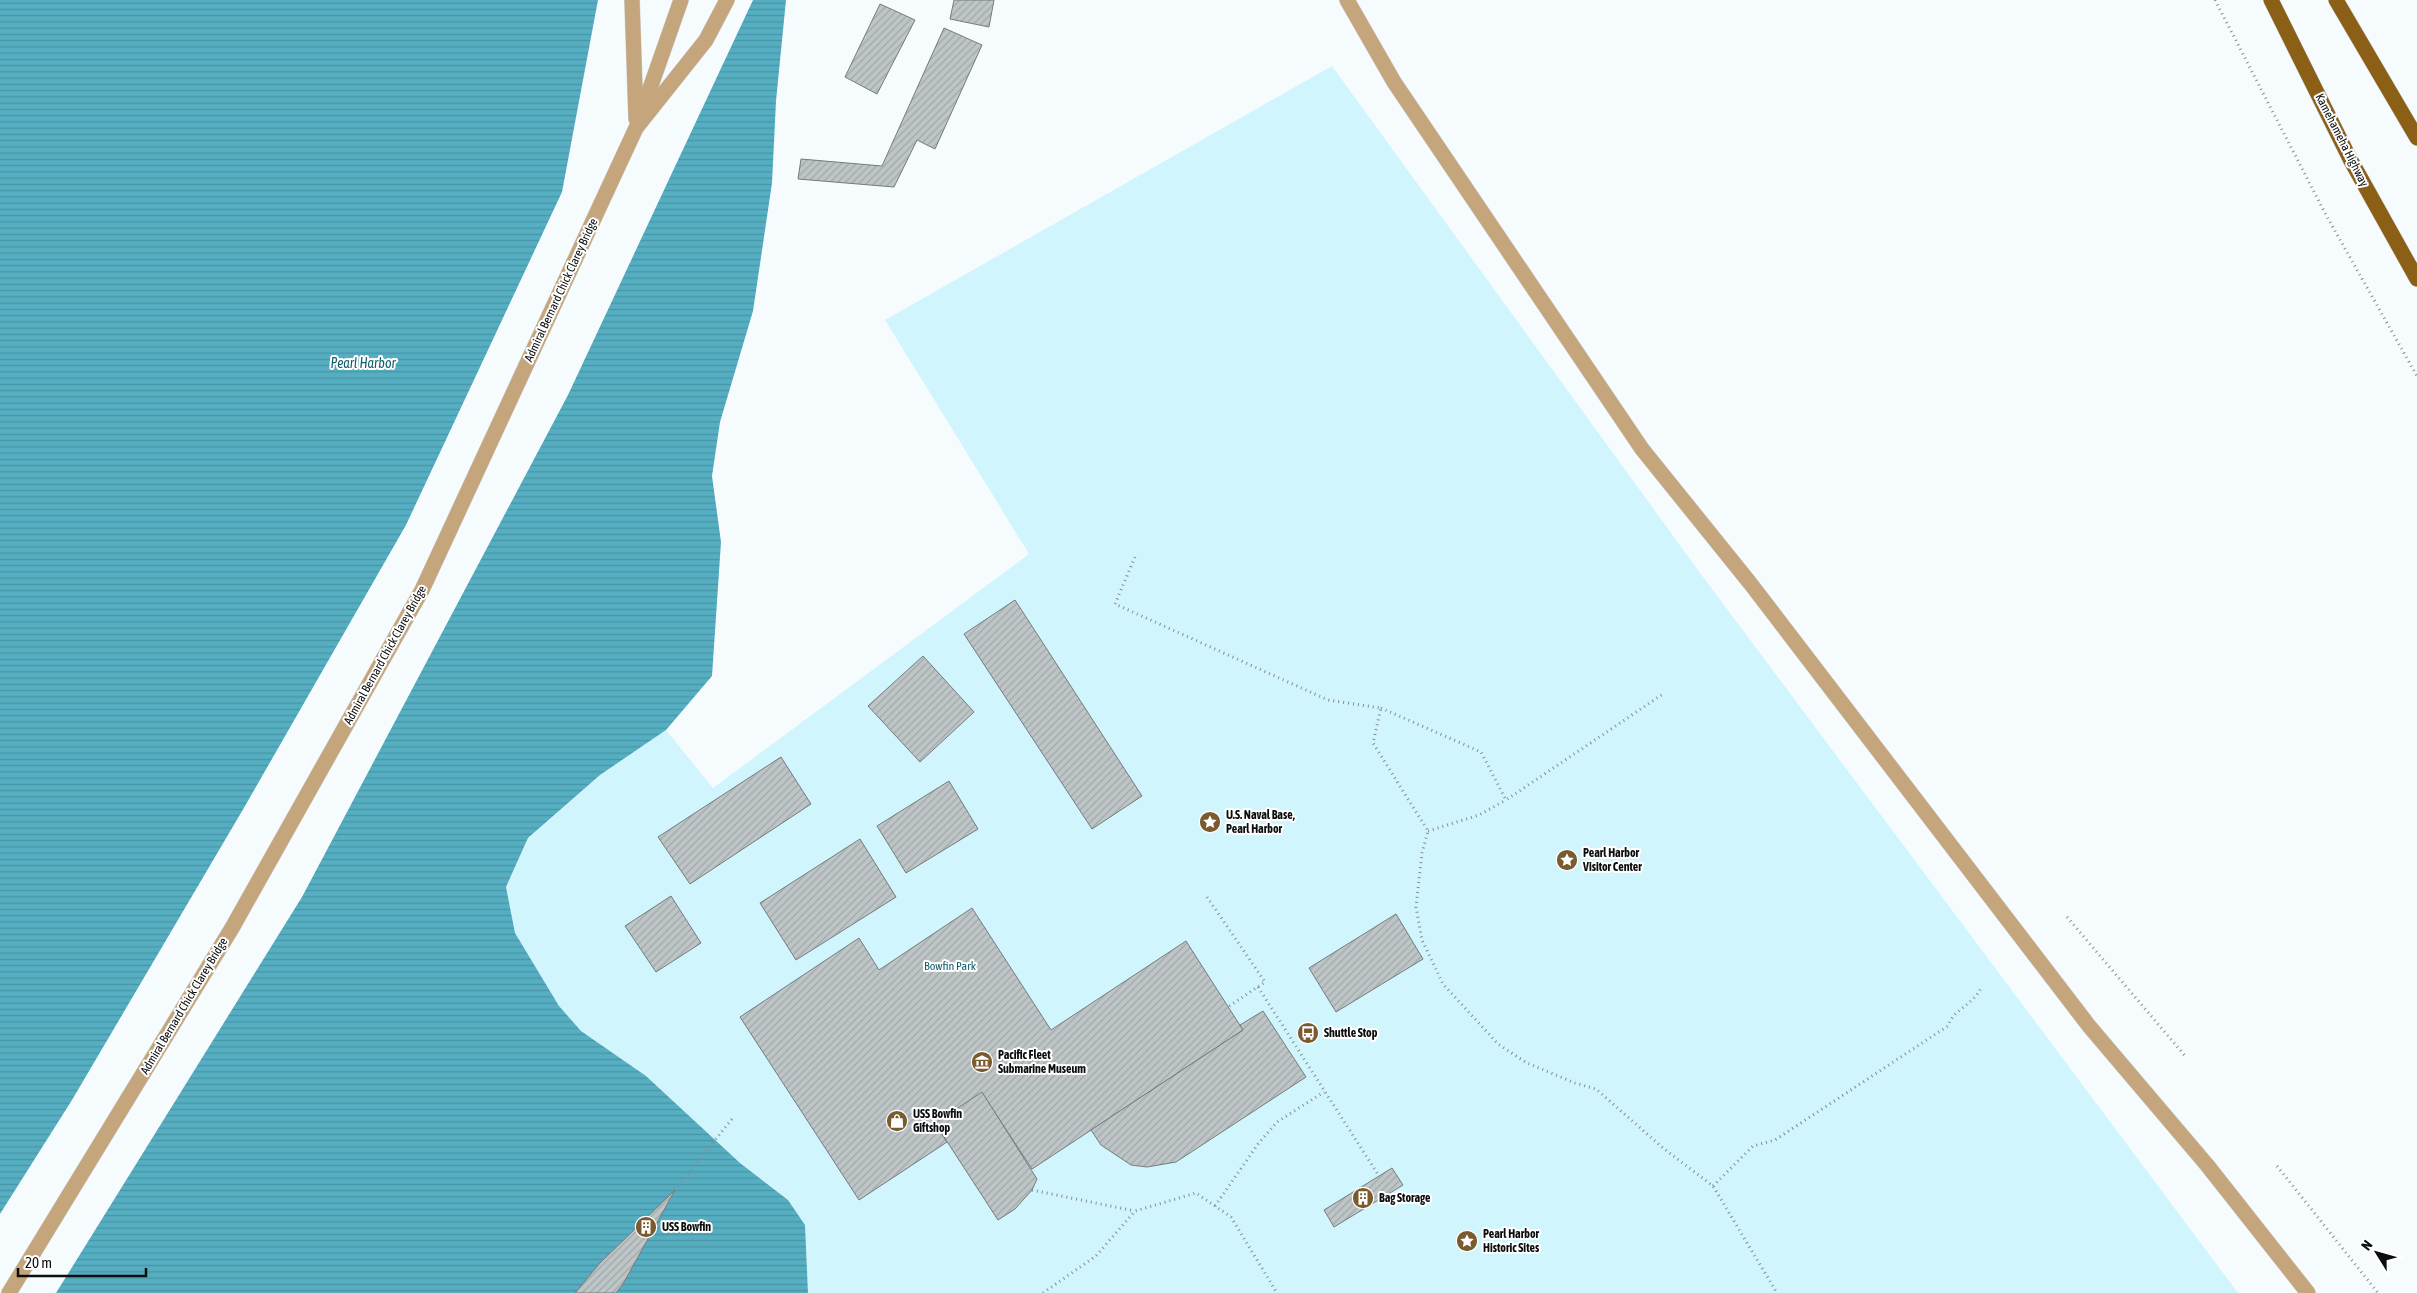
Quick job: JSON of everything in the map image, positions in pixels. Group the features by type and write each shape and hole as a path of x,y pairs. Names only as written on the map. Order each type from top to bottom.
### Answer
{"main road":[{"name":"Kamehameha Highway","path":"2271,0 2350,159 2417,278"},
{"path":"2336,0 2417,138"}],"street":[{"path":"632,0 636,128"},
{"path":"636,128 681,0"},
{"name":"Admiral Bernard Chick Clarey Bridge","path":"8,1293 232,928 422,590 636,128 706,40 727,0"},
{"path":"1347,0 1394,82 1642,448 1750,582 2089,1026 2207,1165 2308,1293"}],"path":[{"path":"2215,0 2326,215 2417,376"},
{"path":"1135,557 1115,604 1328,700 1381,708 1480,752 1506,800"},
{"path":"1428,831 1479,815 1506,800 1663,694"},
{"path":"1381,708 1373,743 1428,831 1422,853 1416,907 1422,940 1443,984 1498,1044 1527,1063 1575,1083 1596,1089 1663,1148 1713,1186 1777,1293"},
{"path":"1207,897 1265,982 1228,1007"},
{"path":"2067,917 2186,1057"},
{"path":"1713,1186 1753,1146 1775,1140 1948,1026 1951,1017 1976,999 1982,986"},
{"path":"1258,987 1379,1176"},
{"path":"1215,1206 1258,1144 1278,1122 1324,1092"},
{"path":"675,1190 732,1119"},
{"path":"2277,1166 2378,1293"},
{"path":"1032,1190 1135,1211 1196,1193 1231,1217 1277,1293"},
{"path":"1043,1293 1096,1256 1135,1211"}],"green space":[{"name":"Pearl Harbor Visitor Center","path":"1332,66 1703,577 2238,1293 808,1293 805,1225 788,1200 740,1163 646,1076 581,1031 559,1006 515,933 506,887 528,839 600,775 666,730 713,788 1029,554 885,320"}],"water":[{"name":"Pearl Harbor","path":"0,0 786,0 776,101 772,183 753,311 720,422 712,476 721,542 712,676 666,730 600,775 528,838 506,887 515,933 559,1006 581,1031 646,1076 740,1163 788,1200 805,1225 808,1293 0,1293"}],"pier":[{"path":"598,0 753,0 568,395 302,897 56,1293 0,1293 0,1214 72,1100 245,806 406,525 562,192"}],"building":[{"path":"954,0 994,0 989,27 950,19"},
{"path":"880,4 915,20 877,94 845,77"},
{"path":"944,28 982,45 935,149 917,140 894,187 798,179 801,159 882,166"},
{"path":"1015,600 1142,796 1092,829 964,634"},
{"path":"923,656 974,712 920,762 868,706"},
{"path":"781,757 811,804 690,884 658,837"},
{"path":"949,781 978,829 906,873 877,826"},
{"path":"860,839 896,897 796,960 760,903"},
{"path":"671,896 701,943 656,972 625,926"},
{"name":"Pacific Fleet Submarine Museum","path":"972,908 1051,1030 1186,941 1243,1030 1032,1169 982,1093 935,1124 947,1142 859,1200 740,1017 859,938 879,970"},
{"path":"1396,914 1423,959 1336,1012 1309,968"},
{"path":"1263,1011 1306,1077 1176,1162 1147,1167 1131,1165 1101,1145 1091,1130 1243,1030 1240,1025"},
{"path":"982,1092 1037,1179 1032,1190 1015,1209 998,1220 935,1123"},
{"name":"Bag Storage","path":"1392,1168 1403,1185 1334,1227 1324,1210"},
{"name":"USS Bowfin","path":"675,1190 623,1284 616,1293 575,1293 600,1263"}],"place":[{"name":"U.S. Naval Base, Pearl Harbor","path":"1210,822"},
{"name":"Pearl Harbor Visitor Center","path":"1567,860"},
{"name":"Shuttle Stop","path":"1308,1033"},
{"name":"Pacific Fleet Submarine Museum","path":"982,1062"},
{"name":"USS Bowfin Giftshop","path":"897,1121"},
{"name":"Bag Storage","path":"1363,1198"},
{"name":"USS Bowfin","path":"646,1227"},
{"name":"Pearl Harbor Historic Sites","path":"1467,1241"}],"park label":[{"name":"Bowfin Park","path":"950,966"}]}
